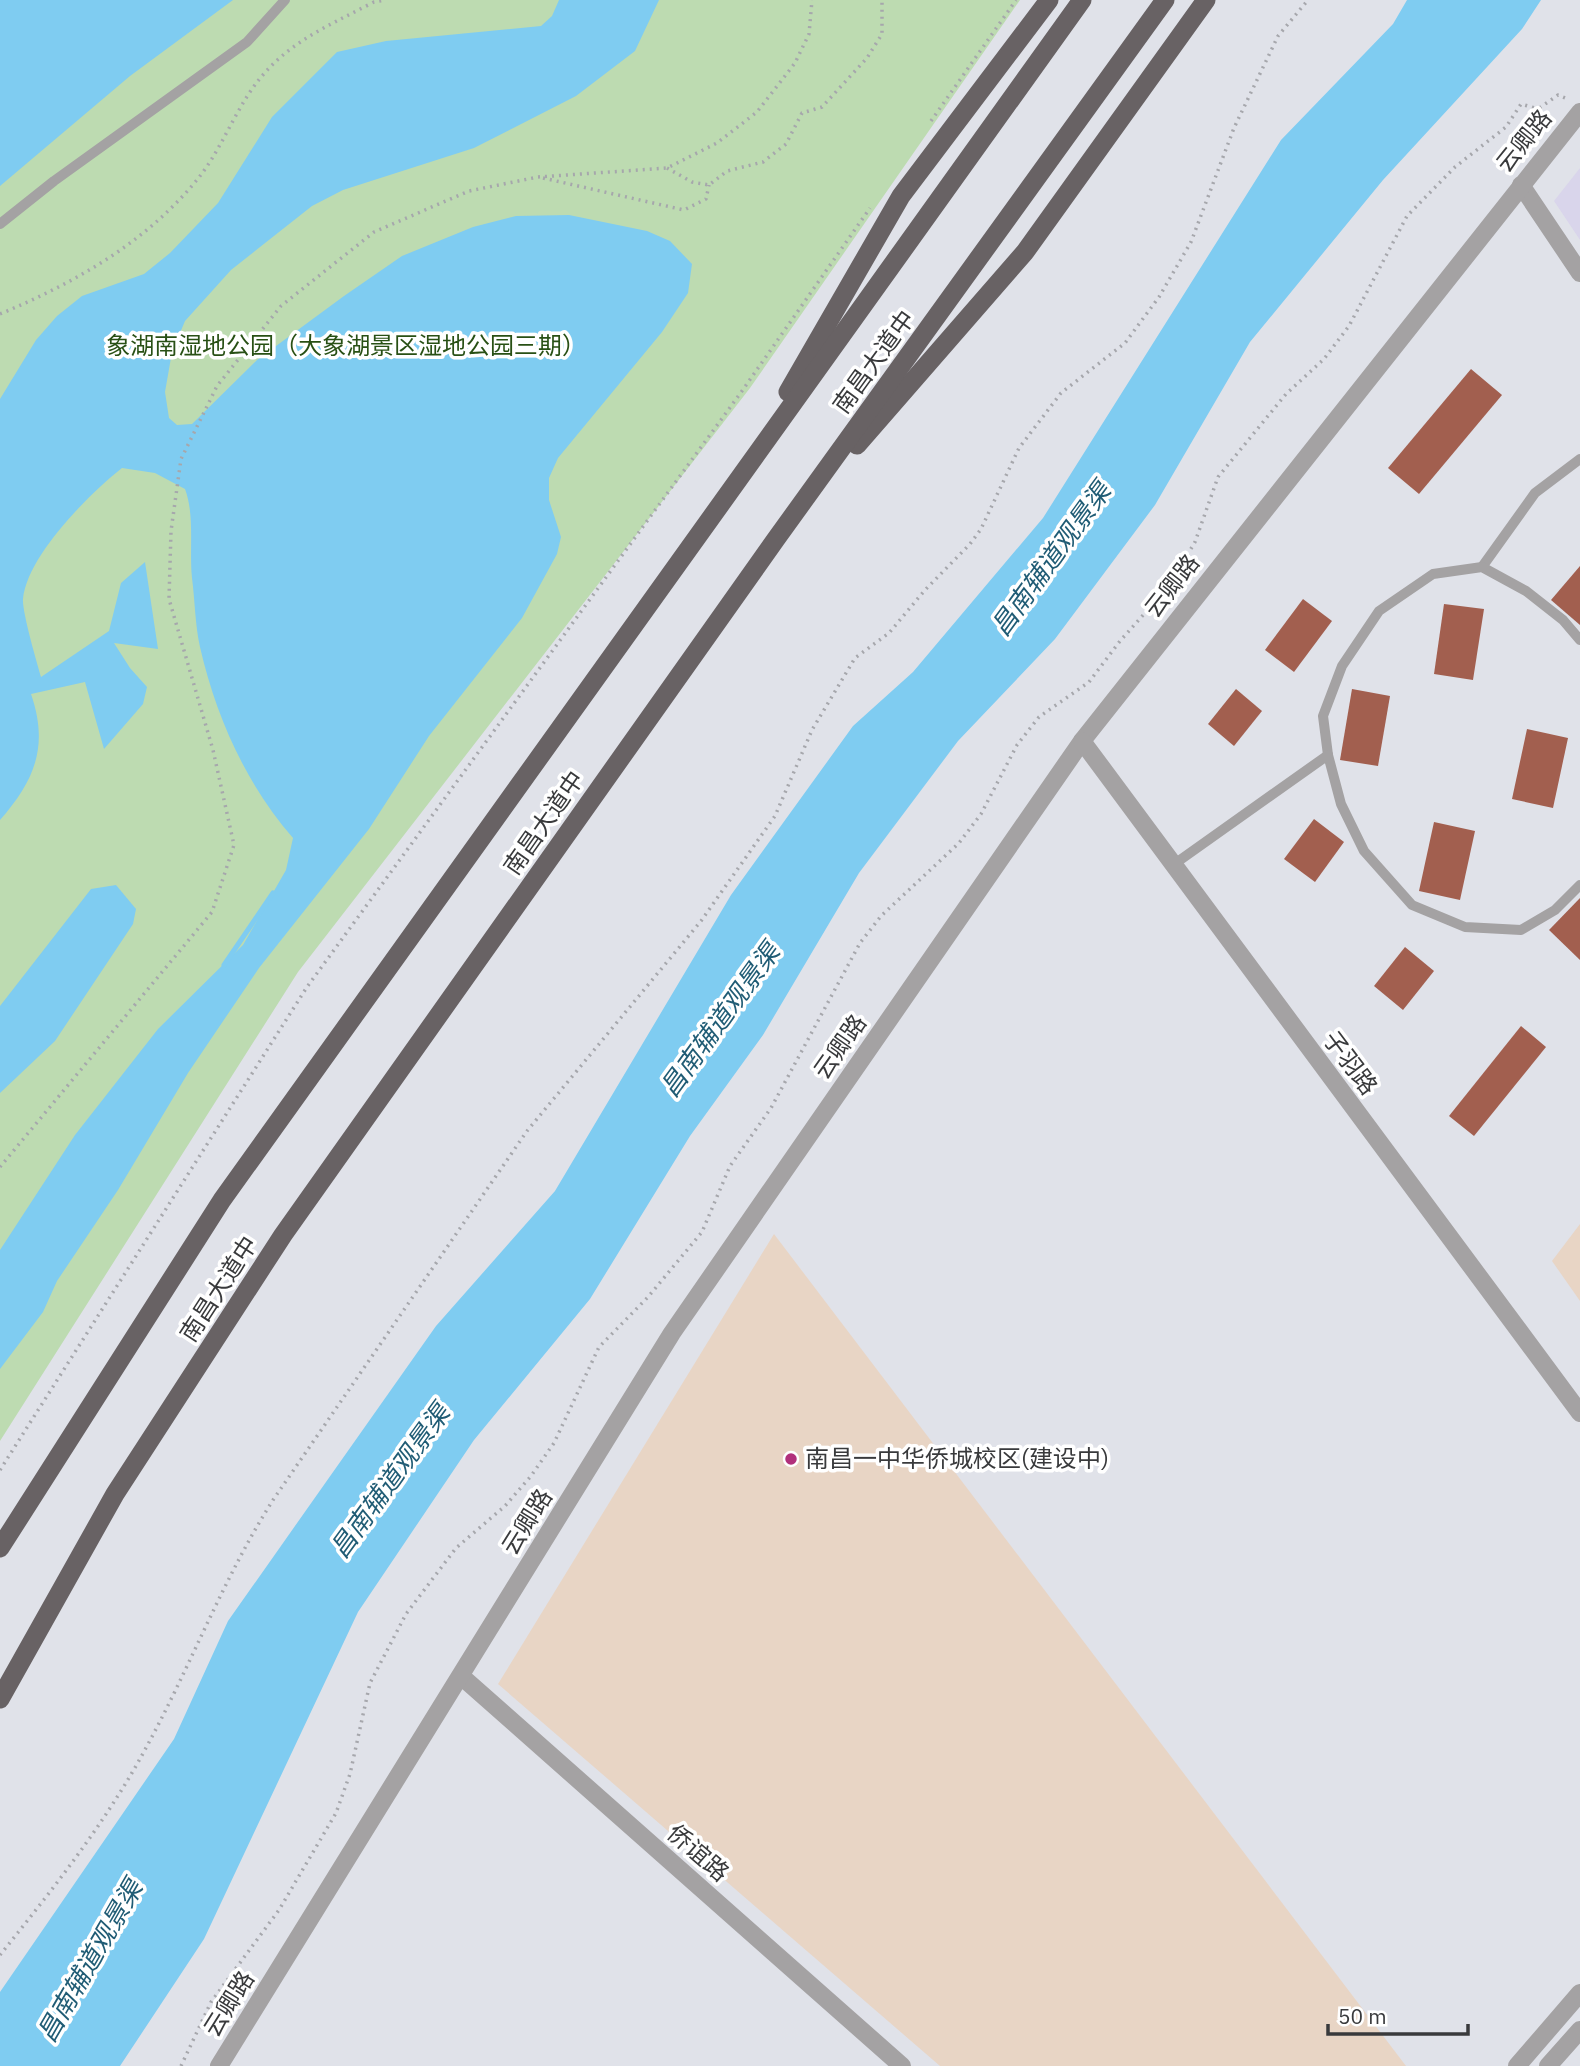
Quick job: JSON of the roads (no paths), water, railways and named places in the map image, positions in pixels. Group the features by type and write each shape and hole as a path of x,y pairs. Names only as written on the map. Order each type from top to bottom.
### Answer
{"highway":[{"path":"733,487 901,196 1049,0"},
{"name":"南昌大道中","path":"0,1548 222,1200 1082,0"},
{"name":"南昌大道中","path":"0,1699 115,1494 283,1235 776,538 1165,0"},
{"path":"776,538 1025,252 1206,0"}],"street":[{"name":"云卿路","path":"219,2066 672,1333 1082,741 1548,151 1575,106"},
{"path":"1521,185 1580,273"},
{"name":"子羽路","path":"1082,741 1580,1413"},
{"name":"侨谊路","path":"461,1676 902,2066"},
{"path":"1517,2066 1580,1993"},
{"path":"1548,2066 1580,2030"}],"lane":[{"path":"0,224 54,181 247,42 285,0"},
{"path":"1482,568 1535,492 1580,459"},
{"path":"1580,640 1563,620 1527,591 1482,568 1433,574 1379,611 1342,666 1323,716 1328,755 1341,804 1364,851 1412,905 1465,927 1521,930 1555,910 1580,885"},
{"path":"1173,865 1328,755"}],"water":[{"path":"0,0 233,0 130,76 0,186"},
{"path":"559,0 659,0 635,51 576,96 474,148 343,190 312,206 231,270 185,321 172,352 165,392 169,418 177,425 192,424 257,360 402,256 473,227 516,216 569,215 647,231 670,241 692,264 688,293 662,332 558,458 549,478 549,500 561,537 557,554 522,618 429,736 369,829 259,968 188,1073 118,1190 57,1281 43,1312 0,1369 0,1250 75,1135 158,1029 243,945 286,870 293,838 247,772 215,699 197,630 191,567 190,510 185,489 155,473 122,468 93,493 47,546 27,582 23,606 41,677 109,631 121,583 145,562 158,649 114,643 130,668 147,687 143,704 104,749 85,682 31,694 39,730 35,762 22,791 0,820 0,399 36,340 57,316 82,296 144,274 170,253 218,203 272,117 337,52 386,41 541,26 552,16"},
{"name":"昌南辅道观景渠","path":"1407,0 1541,0 1522,29 1383,180 1250,342 1155,505 1055,639 958,741 859,873 763,1035 690,1136 590,1299 474,1440 358,1612 204,1939 120,2066 0,2066 0,1992 174,1739 228,1621 436,1326 555,1191 731,895 853,726 913,672 1043,518 1281,140 1393,24"},
{"path":"116,885 136,909 133,924 55,1041 0,1093 0,1006 91,889"}],"waterway":[{"path":"224,965 273,893"}],"place":[{"name":"南昌一中华侨城校区(建设中)","path":"791,1459"}],"park label":[{"name":"象湖南湿地公园（大象湖景区湿地公园三期）","path":"346,346"}]}
